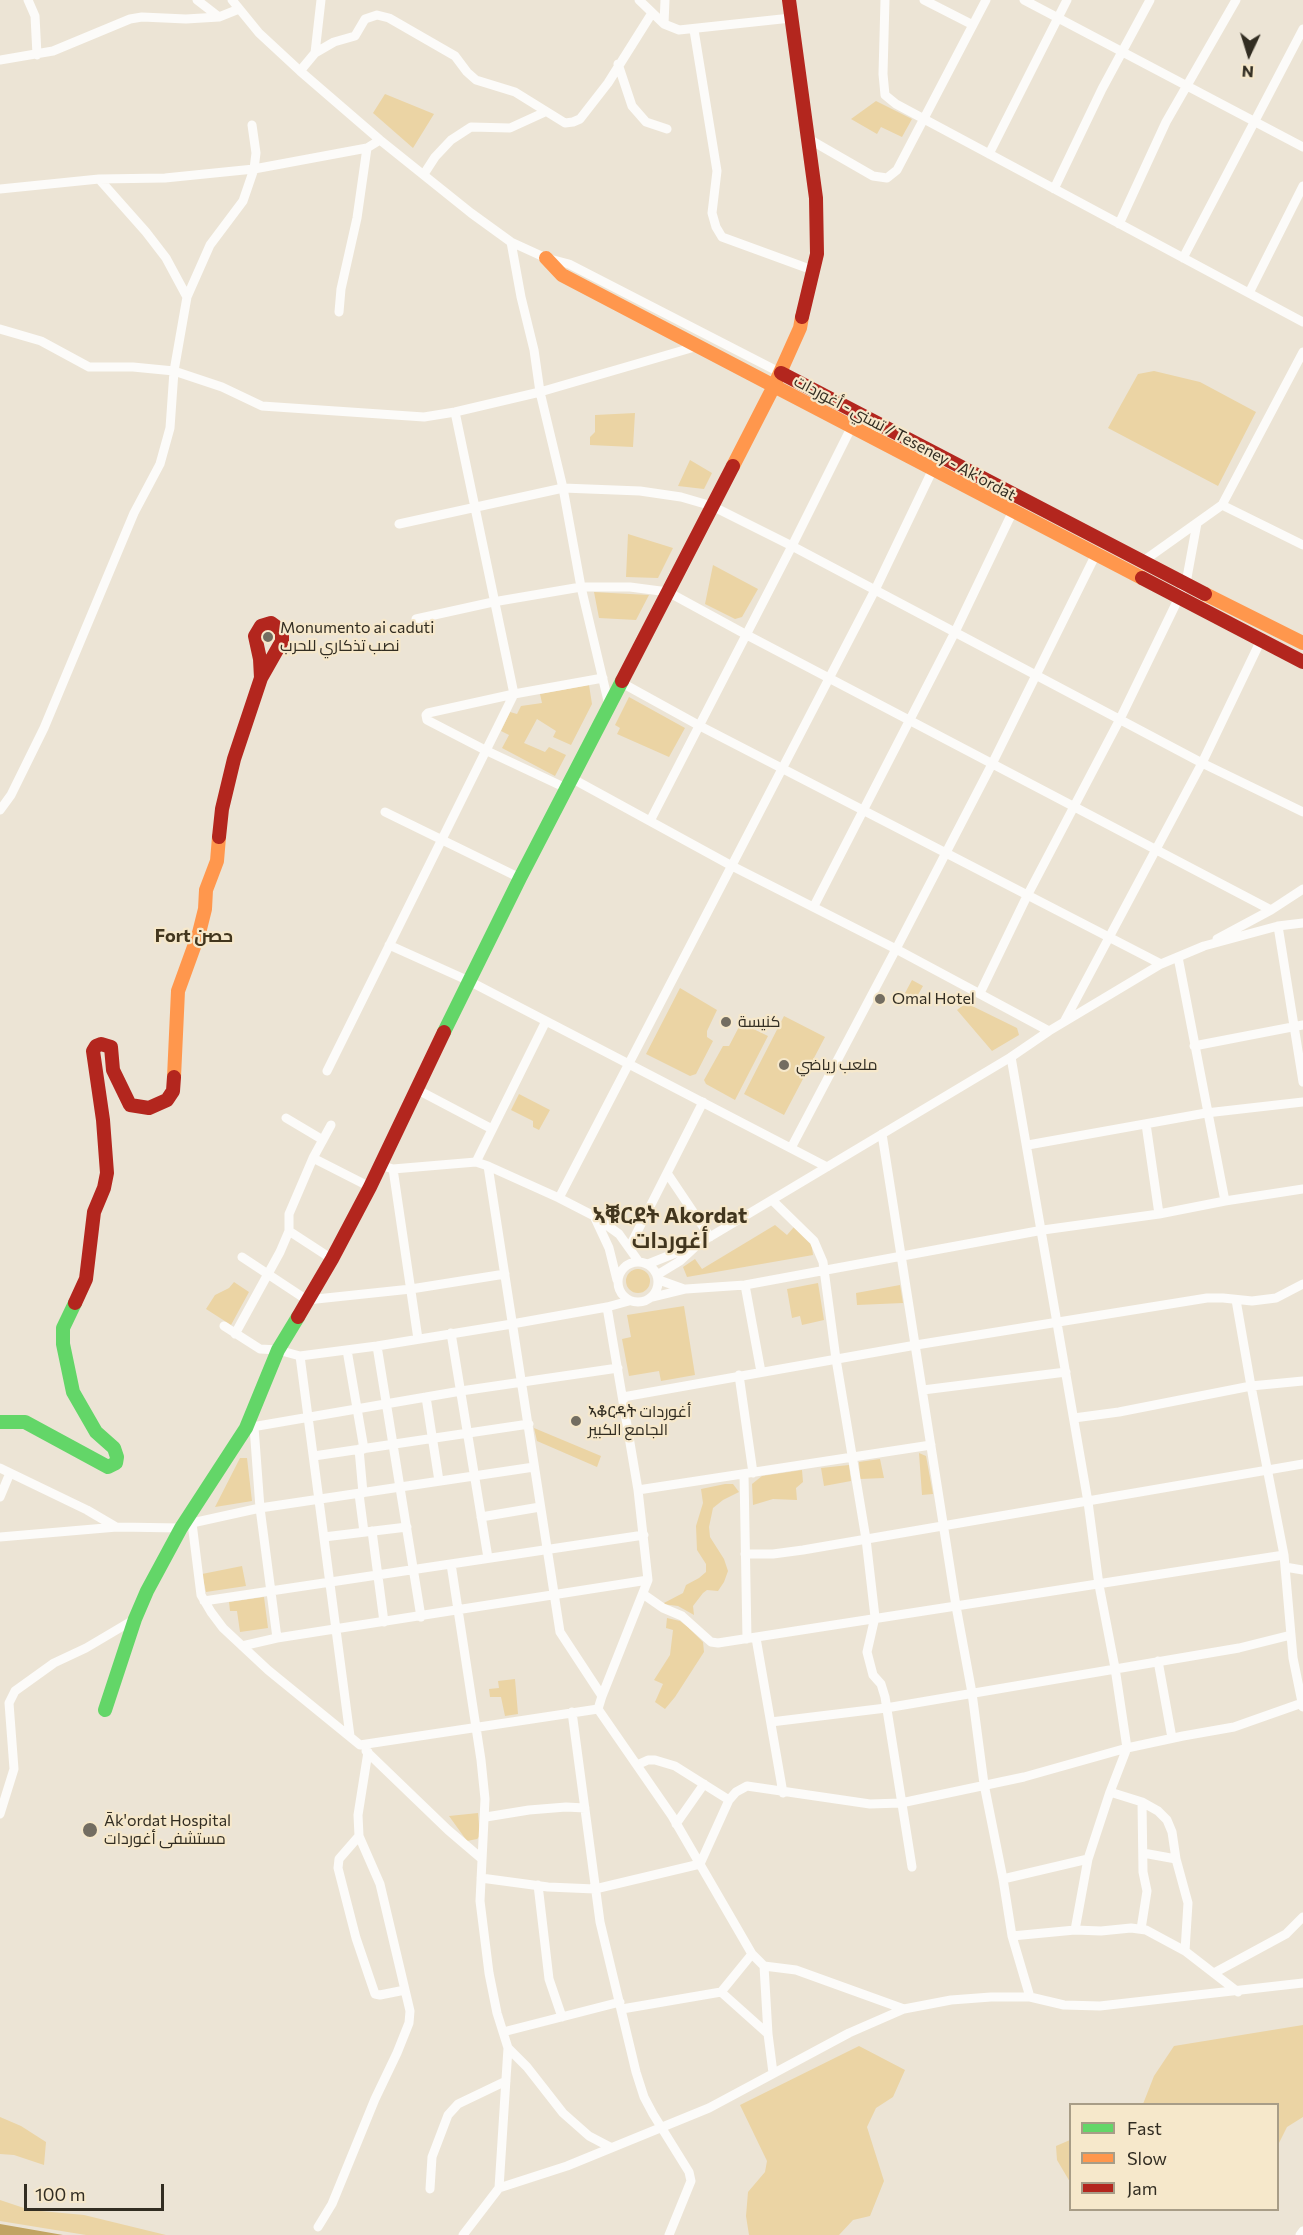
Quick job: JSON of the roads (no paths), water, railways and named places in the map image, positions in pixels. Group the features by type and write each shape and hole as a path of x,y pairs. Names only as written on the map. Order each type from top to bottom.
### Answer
{"street":[{"path":"28,0 35,16 37,55"},
{"path":"197,0 219,17"},
{"path":"105,1710 135,1619 147,1591 187,1523 250,1427 278,1350 332,1259 370,1187 386,1167 416,1089 520,878 781,373 569,264 546,258 511,242 380,140 300,71 259,33 232,0"},
{"path":"315,53 321,0"},
{"path":"639,0 664,24 679,30 791,18"},
{"path":"664,24 665,0"},
{"name":"تسني - أغوردات / Teseney - Ak'ordat","path":"789,0 818,226 815,271 800,327 781,373 1142,562 1303,643"},
{"path":"885,0 885,95 896,104 1303,322"},
{"path":"924,0 972,25"},
{"path":"807,138 873,176 887,178 897,170 986,0"},
{"path":"1024,0 1303,147"},
{"path":"989,154 1067,0"},
{"path":"1054,189 1102,89 1150,0"},
{"path":"1119,224 1166,122 1236,0"},
{"path":"0,60 53,51 142,16 186,19 219,17 239,9"},
{"path":"300,71 315,53 334,42 355,36 365,19 377,15 389,18 455,56 476,80 515,92 565,123 580,119 608,83 652,13"},
{"path":"1183,258 1303,29"},
{"path":"694,30 717,171 712,213 716,227 722,237 815,271"},
{"path":"618,64 632,106 646,122 667,129"},
{"path":"424,174 435,157 451,140 471,127 510,128 545,112"},
{"path":"1,807 11,795 44,728 134,513 160,464 170,428 174,371 187,297 210,245 243,201 254,169 256,153 252,125"},
{"path":"0,189 99,179 165,178 254,169 367,148 380,140"},
{"path":"339,312 341,289 357,218 367,148"},
{"path":"99,179 166,258 187,297"},
{"path":"1249,293 1303,186"},
{"path":"511,242 534,350 540,392 563,488 581,586 609,708"},
{"path":"546,258 562,275 1303,662"},
{"path":"0,330 41,341 89,367 133,367 174,371 222,387 262,406 424,417 540,392 698,346"},
{"path":"1142,562 1222,505 1303,352"},
{"path":"327,1071 514,694 455,412"},
{"path":"650,821 852,426"},
{"path":"559,1198 875,590 933,469"},
{"path":"399,524 563,488 640,491 681,496 712,506 792,546 1202,763 1303,812"},
{"path":"1222,505 1303,545"},
{"path":"814,906 955,632 1013,511"},
{"path":"980,993 1186,584 1197,524"},
{"path":"791,1148 946,854 1096,554"},
{"path":"416,620 493,602 581,586 630,587 668,592 1271,910"},
{"path":"1063,1024 1202,763 1261,640"},
{"path":"0,1422 25,1422 108,1467 116,1463 114,1448 96,1432 73,1392 63,1344 63,1328 86,1280 94,1212 104,1188 106,1173 104,1120 93,1052 96,1046 101,1044 111,1047 113,1070 130,1105 149,1108 167,1100 173,1091 178,991 199,933 205,909 206,890 217,861 226,787 261,678"},
{"path":"603,678 428,712 426,716 427,720 485,750 570,784 650,821 1049,1031"},
{"path":"622,683 863,811 1161,964"},
{"path":"385,812 520,878"},
{"path":"617,1280 621,1270 629,1264 644,1263 698,1244 1011,1057 1049,1031 1161,964 1203,946 1271,910 1303,889"},
{"path":"1203,946 1278,926 1303,923"},
{"path":"1278,926 1298,1026 1303,1082"},
{"path":"389,945 469,981 827,1167"},
{"path":"1178,957 1206,1113 1225,1201"},
{"path":"476,1162 546,1021"},
{"path":"1194,1046 1298,1026"},
{"path":"1011,1057 1058,1322 1127,1748 1088,1859 1076,1930"},
{"path":"416,1089 492,1128"},
{"path":"630,1246 703,1102"},
{"path":"1028,1145 1206,1113 1303,1102"},
{"path":"286,1118 324,1140"},
{"path":"1146,1124 1159,1214"},
{"path":"235,1334 289,1231 289,1214 313,1158 331,1125"},
{"path":"882,1134 956,1606 972,1693 984,1784 1012,1936 1030,1997"},
{"path":"313,1158 370,1187"},
{"path":"386,1167 476,1162 489,1166 594,1216 619,1234 658,1278 686,1289"},
{"path":"489,1166 560,1632 602,1696"},
{"path":"386,1167 411,1289 418,1339"},
{"path":"667,1173 710,1237"},
{"path":"224,1326 260,1348 300,1356 512,1324 629,1301 641,1303 653,1297 686,1289 745,1286 1042,1230 1159,1214 1303,1189"},
{"path":"772,1200 814,1241 823,1262 836,1359 866,1539 875,1617 867,1652 873,1675 881,1684 912,1867"},
{"path":"594,1216 609,1248 619,1292 629,1301"},
{"path":"289,1231 332,1259"},
{"path":"653,1297 658,1278 698,1244"},
{"path":"242,1257 307,1300 411,1289 505,1274"},
{"path":"623,1397 916,1345 1207,1298 1252,1301 1276,1298 1303,1284"},
{"path":"745,1286 761,1372"},
{"path":"700,1864 729,1800 736,1792 747,1786 870,1804 901,1803 1024,1777 1127,1748 1234,1727 1302,1705 1291,1635 1286,1567 1236,1300"},
{"path":"598,1709 648,1580 638,1490 607,1307"},
{"path":"451,1334 488,1558"},
{"path":"377,1346 421,1617"},
{"path":"347,1350 361,1449 361,1494 378,1575 384,1622"},
{"path":"300,1356 350,1736"},
{"path":"250,1427 461,1391 618,1368"},
{"path":"923,1390 1066,1372"},
{"path":"740,1375 749,1473 745,1554 752,1639 771,1722 783,1793"},
{"path":"1074,1418 1119,1412 1251,1386 1302,1383"},
{"path":"426,1397 439,1481"},
{"path":"314,1456 529,1424"},
{"path":"250,1427 277,1638"},
{"path":"638,1490 931,1445"},
{"path":"745,1554 773,1554 1303,1464"},
{"path":"0,1537 187,1523 260,1508 534,1467"},
{"path":"0,1468 117,1527"},
{"path":"0,1497 10,1473"},
{"path":"481,1517 540,1507"},
{"path":"187,1523 201,1595 223,1628 268,1670 368,1752 448,1830 482,1859"},
{"path":"324,1536 407,1527"},
{"path":"204,1601 644,1535"},
{"path":"643,1594 663,1608 682,1616 711,1642 718,1643 1284,1555"},
{"path":"451,1564 481,1760 486,1817 480,1901 489,1973 497,2013 508,2048 499,2188 463,2235"},
{"path":"1286,1567 1303,1570"},
{"path":"242,1646 277,1638 648,1580"},
{"path":"0,1814 14,1769 9,1703 15,1691 54,1663 87,1648 135,1619"},
{"path":"771,1722 886,1708 1239,1648 1291,1635"},
{"path":"1158,1661 1172,1738"},
{"path":"360,1745 598,1709"},
{"path":"598,1709 676,1824 752,1954 764,1966 796,1970 904,2009"},
{"path":"572,1712 600,1922 636,2072 644,2097 684,2162 691,2181 669,2235"},
{"path":"318,2226 332,2204 409,2023 410,2011 380,1884 359,1836 358,1815 368,1752"},
{"path":"637,1765 648,1760 655,1760 675,1766 729,1800"},
{"path":"676,1824 704,1784"},
{"path":"1110,1792 1142,1802 1158,1811 1167,1820 1172,1832 1176,1859 1188,1903 1185,1951"},
{"path":"1141,1929 1147,1892 1143,1872 1142,1802"},
{"path":"486,1817 529,1810 585,1808"},
{"path":"359,1836 339,1859 338,1868 370,1986 375,1994 381,1995 405,1990"},
{"path":"1143,1853 1176,1859"},
{"path":"1003,1879 1088,1859"},
{"path":"481,1878 595,1889 700,1864"},
{"path":"538,1885 549,1979 562,2017"},
{"path":"1214,1973 1286,1934 1303,1917"},
{"path":"1012,1936 1076,1930 1146,1930 1185,1951 1238,1992"},
{"path":"503,2032 621,2005 721,1992 752,1954"},
{"path":"764,1966 773,2073"},
{"path":"499,2188 544,2174 709,2108 849,2033 904,2009 951,2000 1030,1997 1064,2005 1100,2006 1303,1983"},
{"path":"721,1992 768,2034"},
{"path":"508,2048 527,2067 571,2121 589,2136 610,2147"},
{"path":"429,2189 432,2157 448,2115 458,2104 506,2081"},
{"path":"1300,2235 1303,2231"}],"place":[{"name":"Monumento ai caduti نصب تذكاري للحرب","path":"268,637"},
{"name":"Omal Hotel","path":"880,999"},
{"name":"كنيسة","path":"726,1022"},
{"name":"ملعب رياضي","path":"784,1065"},
{"name":"ኣቆርዳት أغوردات الجامع الكبير","path":"576,1421"},
{"name":"Āk'ordat Hospital مستشفى أغوردات","path":"90,1830"}],"district":[{"name":"Fort حصن","path":"194,936"},
{"name":"ኣቑርደት Akordat أغوردات","path":"670,1228"}]}
